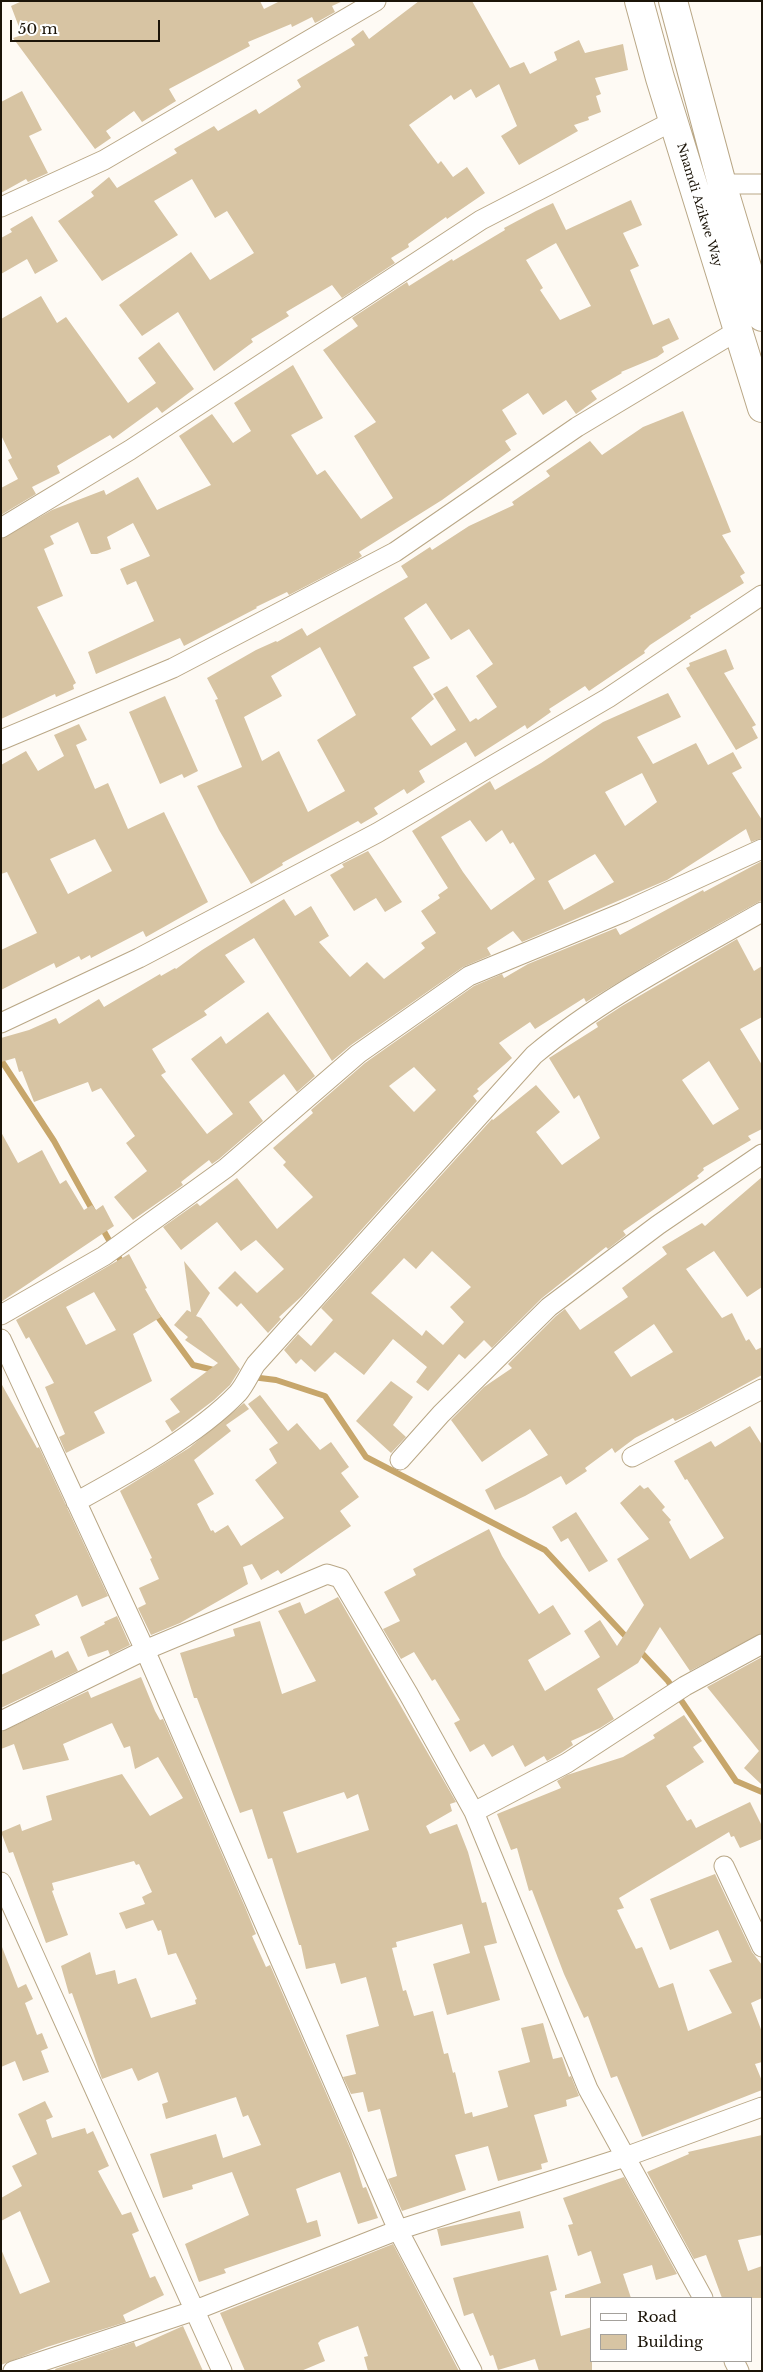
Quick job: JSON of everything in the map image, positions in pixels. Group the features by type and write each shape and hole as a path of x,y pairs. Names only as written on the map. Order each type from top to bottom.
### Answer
{"highway":[{"name":"Nnamdi Azikwe Way","path":"639,1 673,122 762,408"},
{"path":"673,1 722,184 762,318"}],"street":[{"path":"1,207 104,160 376,1"},
{"path":"1,528 130,450 481,220 673,122"},
{"path":"722,184 762,184"},
{"path":"1,740 173,668 395,552 577,427 737,331"},
{"path":"2,1023 139,958 377,833 608,698 762,595"},
{"path":"1,1315 104,1256 226,1168 358,1054 469,976 624,912 762,849"},
{"path":"76,1502 123,1476 188,1433 239,1392 256,1364 534,1055 565,1029 655,973 762,912"},
{"path":"400,1460 441,1414 549,1307 658,1225 762,1154"},
{"path":"1,1339 145,1650 398,2230 472,2371"},
{"path":"632,1457 762,1389"},
{"path":"1,1721 145,1650 327,1574 340,1578 409,1695 474,1812 588,2089 702,2297"},
{"path":"474,1812 567,1763 685,1686 762,1644"},
{"path":"724,1866 762,1947"},
{"path":"1,1882 193,2311 222,2371"},
{"path":"12,2371 193,2311 398,2230 625,2157 762,2107"}],"building":[{"path":"22,1 260,1 264,9 280,1 343,1 332,6 335,12 319,21 315,23 312,17 292,27 291,24 248,42 250,46 169,89 176,101 142,122 134,111 106,131 111,138 95,149 13,38 22,35 11,6"},
{"path":"419,1 472,1 510,68 524,62 530,74 557,60 554,52 579,40 585,53 623,44 628,70 595,78 601,94 596,96 601,112 588,117 589,120 574,125 578,131 519,165 501,136 517,126 499,84 476,98 471,89 454,100 451,95 409,125 438,164 441,161 453,177 467,167 485,193 447,219 446,217 408,244 409,247 391,258 395,263 342,298 332,285 286,312 289,316 251,339 253,342 214,371 178,312 142,336 119,305 191,252 210,280 254,253 227,211 215,218 192,179 154,201 178,235 102,281 58,221 94,196 91,192 109,177 117,188 177,153 174,149 214,126 218,131 256,109 259,114 301,87 297,80 355,45 351,39 363,30 369,39"},
{"path":"22,91 42,130 29,136 48,173 28,182 26,179 1,193 1,102"},
{"path":"631,200 642,225 623,233 639,266 630,270 653,325 669,318 679,339 662,347 664,352 657,357 621,372 591,391 597,399 576,414 566,400 543,415 528,393 502,410 517,434 505,441 511,450 442,500 359,552 362,556 358,559 289,595 287,592 256,607 184,646 180,638 96,674 88,652 154,621 136,581 127,585 120,569 150,556 133,523 107,537 111,549 97,554 91,554 78,522 50,536 54,544 44,549 63,596 37,607 76,683 73,685 74,689 56,697 55,694 1,719 1,539 52,510 104,490 106,495 138,477 157,510 211,485 179,436 212,414 233,443 251,431 234,403 293,365 323,418 291,435 317,475 325,470 361,519 393,498 354,436 376,422 323,350 358,326 352,318 407,282 409,286 452,259 453,261 505,230 504,228 536,211 553,203 566,230","holes":["556,243 591,306 560,320 540,290 543,288 526,260"]},
{"path":"32,216 58,261 35,274 27,259 1,274 1,238 12,232 10,229"},
{"path":"41,296 57,323 66,317 128,403 156,383 138,358 159,342 194,389 162,413 157,407 113,439 110,435 57,466 60,473 32,487 36,494 1,515 1,488 18,479 8,460 12,458 1,435 1,319"},
{"path":"683,411 731,532 722,535 745,573 740,576 744,583 690,616 691,618 650,645 644,651 645,653 589,691 585,686 549,709 551,712 527,729 525,725 475,757 466,742 419,771 425,782 407,794 404,789 374,808 378,814 361,824 358,821 282,863 283,865 251,884 219,830 197,786 242,767 215,700 218,699 207,678 256,650 277,642 302,628 307,636 408,577 401,566 430,547 432,550 469,526 514,505 512,502 550,476 546,471 590,441 602,455 643,427","holes":["426,603 451,640 469,629 493,664 476,676 497,707 478,720 476,718 470,722 447,686 433,694 456,730 431,746 411,718 434,699 413,667 430,658 404,618","320,647 356,715 317,740 345,791 308,812 279,751 262,761 244,717 282,696 271,676"]},
{"path":"726,649 734,669 724,673 756,725 752,727 758,738 736,750 686,668 690,666 689,663"},
{"path":"668,693 681,717 637,737 653,764 696,743 708,765 733,752 742,768 732,773 762,820 762,838 751,842 746,829 667,880 522,942 513,931 487,948 491,955 463,967 351,1045 332,1061 254,938 225,955 245,982 204,1011 207,1015 152,1049 166,1072 161,1075 207,1134 233,1114 191,1059 221,1036 226,1044 268,1012 315,1076 297,1092 284,1074 249,1102 263,1121 219,1159 212,1164 209,1160 181,1182 183,1185 133,1220 114,1197 147,1171 126,1143 135,1136 101,1088 92,1092 88,1082 34,1102 22,1071 19,1072 15,1058 1,1062 1,1038 29,1030 56,1018 59,1024 99,999 104,1007 160,974 161,976 176,969 202,950 284,899 295,916 311,906 329,936 319,942 350,977 367,962 384,979 425,948 421,943 436,933 421,911 440,898 438,895 448,888 412,831 490,781 495,790 541,763 603,722","holes":["642,773 657,802 625,826 605,792","470,820 486,842 502,830 510,844 513,842 535,879 491,910 463,872 441,837","595,854 614,882 564,910 548,881"]},
{"path":"165,696 198,771 184,778 182,774 160,784 129,712"},
{"path":"79,724 87,740 76,745 95,789 108,783 128,829 164,812 208,902 146,937 143,931 91,958 90,955 81,960 79,956 56,968 54,963 1,990 1,950 37,933 7,872 1,874 1,765 26,751 38,771 64,756 54,735","holes":["95,839 112,871 68,894 50,859"]},
{"path":"368,851 402,902 385,912 376,898 354,911 330,875 344,867 342,864"},
{"path":"762,861 762,900 668,952 586,1002 584,998 535,1029 530,1022 499,1043 512,1058 477,1089 479,1091 473,1096 477,1101 302,1296 279,1317 281,1319 268,1333 241,1303 237,1307 218,1288 235,1271 257,1293 284,1269 256,1240 241,1251 217,1222 181,1250 163,1227 197,1203 200,1206 237,1178 277,1229 313,1197 283,1165 286,1162 273,1148 313,1113 311,1110 365,1063 474,986 502,974 504,978 528,964 616,928 620,935 703,890 704,892","holes":["414,1067 436,1090 414,1112 389,1086"]},
{"path":"737,939 754,971 762,966 762,1017 740,1029 762,1065 762,1129 748,1136 751,1140 703,1168 704,1170 697,1176 699,1178 623,1231 626,1235 608,1249 606,1247 542,1298 492,1348 484,1340 465,1359 459,1354 428,1391 416,1382 427,1367 393,1339 364,1375 335,1352 315,1372 301,1359 296,1364 284,1350 298,1334 311,1346 333,1320 321,1308 492,1119 536,1085 560,1112 536,1132 562,1165 600,1138 579,1095 574,1099 549,1058 598,1027 596,1023","holes":["709,1061 739,1109 713,1125 682,1080","432,1251 471,1287 450,1307 464,1322 443,1345 426,1330 422,1336 371,1293 404,1258 416,1269"]},
{"path":"1,1132 18,1163 42,1150 60,1184 66,1180 84,1210 92,1205 96,1210 103,1205 114,1226 1,1302"},
{"path":"762,1177 762,1287 747,1297 714,1251 686,1269 722,1318 732,1313 746,1341 749,1339 756,1350 762,1347 762,1375 694,1412 675,1421 673,1418 635,1438 615,1453 612,1448 585,1468 587,1471 566,1485 561,1476 495,1510 485,1490 548,1455 530,1429 482,1462 451,1420 484,1387 512,1368 508,1364 565,1309 580,1330 628,1297 622,1288 667,1254 662,1247 702,1223 705,1226","holes":["654,1324 673,1352 631,1377 614,1352"]},
{"path":"129,1254 147,1288 145,1289 161,1317 133,1334 152,1381 94,1412 105,1433 66,1453 59,1437 65,1434 45,1387 54,1383 29,1337 26,1339 16,1320","holes":["94,1292 116,1330 86,1345 66,1307"]},
{"path":"184,1261 210,1293 196,1316 201,1318 240,1369 230,1385 214,1400 172,1432 165,1421 180,1412 170,1399 218,1363 185,1340 188,1337 174,1325 187,1310 191,1312"},
{"path":"391,1381 413,1397 393,1425 406,1437 391,1453 356,1421"},
{"path":"1,1383 37,1448 39,1447 108,1596 82,1607 77,1595 35,1615 40,1625 1,1642"},
{"path":"260,1395 288,1431 297,1423 320,1450 331,1442 349,1467 341,1473 359,1497 340,1511 351,1526 281,1574 278,1570 261,1580 252,1564 243,1567 248,1584 180,1623 151,1635 138,1608 146,1604 139,1588 159,1579 150,1559 152,1558 120,1491 189,1448 244,1403 249,1409 226,1425 231,1431 194,1460 214,1494 197,1504 211,1531 213,1530 215,1533 228,1525 241,1546 284,1518 255,1480 277,1463 269,1449 278,1443 248,1404"},
{"path":"750,1426 762,1445 762,1633 690,1671 660,1627 638,1663 597,1689 614,1719 600,1728 571,1741 573,1745 547,1761 544,1756 525,1767 513,1745 492,1757 484,1744 470,1752 454,1723 460,1720 435,1679 432,1681 414,1652 401,1659 383,1629 400,1621 384,1592 416,1575 413,1569 489,1529 502,1556 539,1614 553,1605 571,1634 528,1660 545,1691 600,1657 584,1631 600,1620 617,1646 644,1605 617,1559 649,1539 620,1503 640,1485 644,1489 648,1487 665,1507 662,1510 671,1520 669,1522 690,1559 724,1538 674,1461 711,1441 715,1447"},
{"path":"576,1512 608,1561 589,1572 568,1538 561,1542 552,1527"},
{"path":"338,1597 456,1802 450,1804 452,1811 426,1826 430,1834 457,1824 468,1852 482,1903 486,1902 497,1943 484,1946 500,2000 447,2015 433,1964 470,1953 462,1924 396,1942 397,1947 392,1948 403,1991 406,1990 414,2016 433,2011 444,2054 448,2053 453,2073 455,2072 465,2114 472,2112 473,2117 508,2107 498,2071 530,2062 521,2028 543,2023 553,2059 562,2057 569,2077 571,2076 579,2096 566,2100 567,2106 534,2115 548,2162 541,2164 542,2169 498,2181 488,2146 455,2155 466,2190 402,2211 388,2179 397,2176 380,2109 368,2112 363,2092 351,2094 343,2077 356,2074 346,2035 379,2026 366,1977 341,1984 335,1963 306,1969 301,1945 299,1945 272,1858 268,1859 252,1809 240,1813 197,1698 194,1698 180,1653 235,1636 233,1629 260,1621 282,1694 316,1681 278,1611 300,1602 305,1614","holes":["344,1792 347,1799 358,1794 369,1830 297,1853 283,1812"]},
{"path":"117,1616 130,1645 110,1655 108,1650 88,1657 80,1637"},
{"path":"52,1650 55,1658 68,1651 78,1671 1,1708 1,1675"},
{"path":"762,1657 762,1785 744,1768 759,1751 707,1687"},
{"path":"141,1677 155,1711 160,1720 163,1719 245,1907 256,1934 252,1936 266,1967 270,1965 351,2150 363,2188 366,2187 378,2218 358,2224 340,2172 296,2189 307,2223 317,2220 321,2236 224,2269 226,2273 199,2282 185,2244 249,2215 232,2172 192,2185 193,2189 163,2198 150,2154 216,2134 223,2158 261,2145 248,2115 243,2117 236,2097 166,2119 162,2104 168,2102 158,2072 138,2081 132,2068 102,2079 72,1993 69,1994 61,1966 90,1952 96,1975 115,1970 118,1984 136,1978 151,2018 196,2004 195,2000 197,1999 176,1953 168,1955 161,1930 158,1931 153,1920 126,1929 119,1913 145,1904 142,1897 152,1892 139,1864 136,1865 134,1861 52,1883 54,1890 52,1891 68,1935 46,1943 13,1852 9,1853 1,1832 20,1824 22,1831 52,1820 46,1796 122,1774 150,1816 183,1798 158,1757 135,1769 130,1746 124,1748 112,1723 63,1744 69,1760 23,1770 14,1744 1,1749 1,1732 88,1691 91,1698"},
{"path":"684,1715 702,1741 693,1747 704,1762 666,1786 687,1821 691,1819 696,1828 750,1802 762,1826 762,1839 740,1848 734,1836 731,1837 729,1832 619,1898 624,1908 617,1910 636,1949 642,1947 659,1988 673,1983 688,2031 732,2013 709,1970 732,1962 718,1930 670,1950 650,1899 715,1874 752,1952 762,1965 762,1998 751,2003 762,2032 762,2062 755,2064 762,2081 762,2090 642,2137 617,2076 611,2078 588,2016 584,2018 564,1974 532,1890 529,1891 517,1848 511,1850 497,1814 561,1788 557,1781 567,1775 623,1757 655,1738 653,1735"},
{"path":"2,1947 18,1988 26,1984 33,1999 25,2003 37,2035 42,2033 48,2048 41,2051 49,2072 23,2081 15,2061 1,2067"},
{"path":"45,2101 53,2117 46,2120 52,2138 85,2128 87,2134 93,2131 109,2166 98,2171 122,2215 131,2212 139,2231 132,2234 150,2278 155,2276 164,2295 123,2315 126,2322 47,2347 1,2365 1,2249 20,2294 50,2282 20,2211 1,2221 1,2198 22,2186 12,2166 37,2154 18,2114"},
{"path":"762,2135 762,2235 738,2240 748,2271 762,2266 762,2298 722,2297 706,2255 694,2259 647,2172 689,2154 688,2152"},
{"path":"624,2177 677,2274 656,2280 652,2265 623,2274 631,2297 565,2298 565,2295 601,2283 591,2251 578,2256 568,2225 573,2224 563,2198"},
{"path":"520,2211 524,2228 441,2246 437,2229"},
{"path":"393,2244 459,2371 368,2371 364,2357 368,2356 358,2326 321,2340 318,2343 325,2361 301,2371 245,2371 220,2313"},
{"path":"548,2255 557,2290 550,2292 561,2336 590,2328 590,2362 592,2362 592,2371 539,2371 535,2359 498,2370 493,2355 490,2356 473,2313 464,2316 453,2278"},
{"path":"183,2326 203,2371 56,2371 55,2369 134,2342 136,2347"}],"waterway":[{"path":"1,1060 54,1141 94,1213"},
{"path":"101,1226 123,1265"},
{"path":"155,1313 193,1365 218,1371"},
{"path":"252,1377 276,1380 325,1396 366,1457 545,1550 630,1641"},
{"path":"639,1650 668,1681 736,1781 762,1792"}]}
